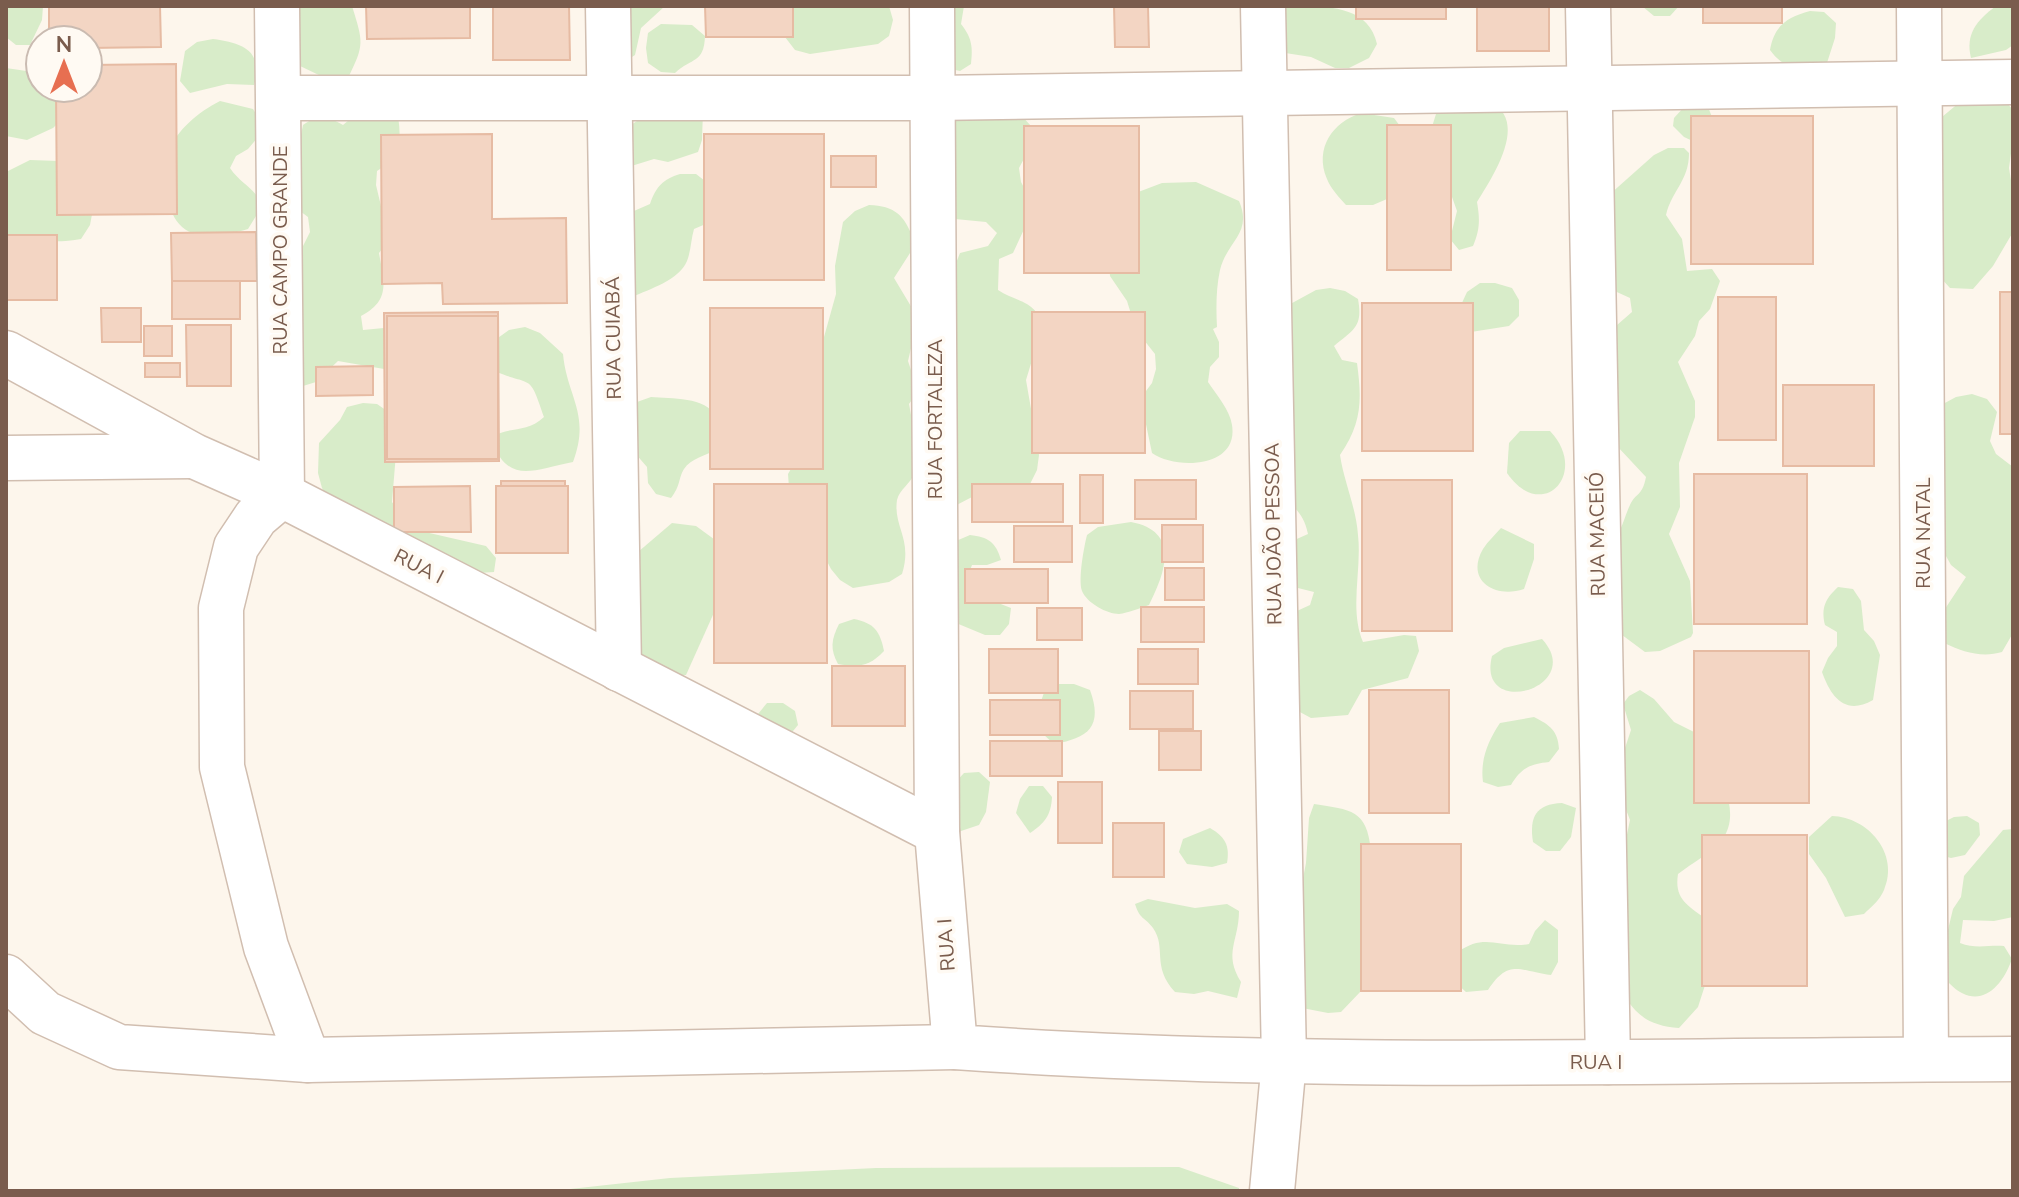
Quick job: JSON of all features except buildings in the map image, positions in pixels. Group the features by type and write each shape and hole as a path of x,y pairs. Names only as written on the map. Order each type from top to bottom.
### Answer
{"street":[{"name":"RUA CAMPO GRANDE","path":"277,6 282,495"},
{"name":"RUA CUIABÁ","path":"608,6 619,669"},
{"name":"RUA FORTALEZA","path":"932,6 937,832"},
{"name":"RUA JOÃO PESSOA","path":"1263,6 1284,1061 1272,1191"},
{"name":"RUA MACEIÓ","path":"1588,6 1608,1062"},
{"name":"RUA NATAL","path":"1919,6 1926,1059"},
{"path":"279,98 934,98 2013,82"},
{"name":"RUA I","path":"6,353 194,456 282,495 937,832 955,1047 1284,1061 2013,1059"},
{"path":"6,458 194,456"},
{"path":"282,495 256,517 236,547 221,608 222,767 266,947 308,1060"},
{"path":"6,977 45,1013 119,1047 308,1060 955,1047"}],"green space":[{"path":"6,6 43,6 40,24 24,24 24,45 16,45 6,37"},
{"path":"294,6 352,6 360,50 348,78 323,77 298,65"},
{"path":"628,6 665,6 641,28 635,55 621,64"},
{"path":"791,6 889,6 893,20 889,36 878,44 810,54 795,50 785,37 790,24"},
{"path":"944,6 964,6 961,24 970,38 972,58 971,64 960,71 946,68"},
{"path":"1274,6 1321,6 1350,13 1372,30 1377,44 1369,58 1349,68 1335,68 1311,57 1279,52"},
{"path":"1642,6 1679,6 1670,16 1654,16"},
{"path":"1996,6 2013,6 2013,45 2006,50 1971,58 1970,42 1974,28"},
{"path":"1810,11 1824,12 1836,23 1835,38 1826,66 1788,65 1770,50 1775,35 1788,20"},
{"path":"661,24 692,25 705,36 700,56 675,73 661,72 648,63 648,33"},
{"path":"213,39 242,46 248,51 256,64 254,85 227,84 190,93 180,81 185,51 197,42"},
{"path":"6,68 24,71 24,104 66,104 64,117 53,128 27,140 6,136"},
{"path":"1474,99 1490,102 1502,111 1507,122 1504,150 1477,202 1479,224 1473,246 1459,250 1450,239 1457,211 1452,197 1433,174 1431,130 1436,114 1446,101"},
{"path":"220,101 253,109 261,122 258,137 248,149 236,156 230,168 260,201 248,229 216,236 202,235 181,226 174,216 169,202 166,159 183,129 196,116"},
{"path":"1960,102 2006,102 2013,110 2009,168 2013,193 2013,232 1993,266 1973,289 1950,288 1940,277 1936,122"},
{"path":"396,104 399,142 392,157 377,171 376,185 389,240 379,253 383,289 377,303 361,316 363,330 394,327 396,360 384,369 338,361 316,382 303,386 300,300 303,246 310,232 308,217 296,208 297,154 303,125 323,118 343,125 360,111"},
{"path":"677,105 703,111 702,140 698,152 668,162 654,159 625,168 625,129"},
{"path":"1685,106 1708,107 1714,122 1697,143 1684,137 1673,126 1674,118"},
{"path":"961,113 1020,114 1031,126 1026,155 1019,168 1021,182 1028,195 1026,225 1013,253 999,259 998,290 1030,306 1043,324 1026,380 1039,455 1037,470 1030,484 1019,493 972,497 947,510 949,281 960,253 988,246 997,233 986,222 955,219 949,208 949,121"},
{"path":"1361,113 1394,118 1403,130 1387,199 1373,205 1346,205 1329,183 1323,157 1335,130"},
{"path":"1668,148 1684,148 1689,153 1686,171 1666,215 1682,239 1687,271 1712,269 1720,281 1710,309 1699,321 1695,336 1678,362 1695,401 1695,417 1679,463 1680,507 1669,534 1690,581 1693,633 1691,637 1660,651 1645,652 1610,626 1620,530 1646,477 1617,446 1609,332 1632,312 1630,298 1608,288 1609,195 1654,155"},
{"path":"30,160 59,161 93,209 90,225 81,239 6,240 6,172"},
{"path":"680,174 696,174 709,184 708,223 694,229 687,261 678,274 632,297 627,214 650,204 661,184"},
{"path":"1196,182 1239,201 1243,221 1220,270 1217,327 1213,329 1219,342 1219,357 1210,367 1208,382 1229,414 1232,439 1226,450 1216,457 1190,463 1176,462 1152,453 1143,395 1152,383 1156,369 1155,354 1136,330 1127,301 1110,276 1109,262 1133,194 1162,183"},
{"path":"869,205 886,207 897,213 913,238 910,253 894,278 918,318 908,361 918,391 909,404 916,459 912,477 897,500 905,551 902,574 889,582 853,588 840,580 831,569 789,488 788,474 816,440 823,397 824,337 836,294 835,266 843,222 855,211"},
{"path":"1480,283 1512,288 1519,300 1519,316 1509,326 1471,332 1461,305 1467,292"},
{"path":"1330,288 1345,291 1358,299 1359,308 1355,327 1334,346 1342,360 1357,363 1359,376 1359,411 1353,432 1340,455 1358,535 1356,603 1359,629 1363,642 1416,636 1419,651 1408,678 1362,690 1348,715 1311,718 1298,711 1286,616 1310,605 1314,592 1294,587 1281,546 1308,534 1299,512 1281,496 1283,308 1316,290"},
{"path":"525,327 540,333 563,354 580,431 573,462 533,471 514,469 505,463 490,438 531,426 544,417 528,383 494,371 488,345 509,330"},
{"path":"1972,394 1987,399 1997,412 1990,441 1996,454 2013,467 2013,633 2002,652 1987,654 1965,651 1944,643 1941,615 1966,577 1951,565 1937,540 1943,404"},
{"path":"651,397 704,405 711,410 718,424 717,449 687,465 671,498 656,494 648,483 647,467 628,445 627,415 637,402"},
{"path":"377,404 390,413 397,441 392,502 400,514 425,532 486,546 496,558 494,572 479,573 337,514 322,488 318,473 319,443 340,420 347,407"},
{"path":"1520,431 1550,431 1561,447 1565,462 1563,476 1557,487 1547,493 1534,494 1521,488 1507,473 1509,443"},
{"path":"1131,522 1157,534 1163,544 1164,567 1149,605 1114,614 1093,604 1082,591 1084,547 1087,535 1098,527"},
{"path":"672,523 696,526 722,545 730,577 686,675 672,676 638,654 638,552"},
{"path":"1501,528 1534,544 1534,559 1524,589 1493,589 1480,578 1478,560 1485,546"},
{"path":"970,535 990,542 1001,560 987,565 972,565 967,578 970,592 1011,608 1009,624 1000,635 985,635 944,618 956,541"},
{"path":"1838,587 1853,589 1861,601 1864,630 1874,641 1880,655 1873,700 1854,706 1835,696 1822,672 1837,646 1837,632 1825,625 1824,609"},
{"path":"854,619 875,629 884,651 863,665 838,664 832,644 834,635 839,624"},
{"path":"1542,639 1552,656 1551,671 1542,683 1528,690 1513,692 1499,687 1491,676 1492,656 1504,648"},
{"path":"1059,684 1074,684 1090,690 1095,713 1094,721 1084,734 1054,744 1043,734 1040,704 1045,690"},
{"path":"1640,690 1654,699 1674,722 1702,736 1719,772 1730,814 1723,838 1678,874 1680,896 1707,920 1707,979 1698,1007 1679,1028 1649,1021 1627,1000 1620,868 1630,820 1623,786 1624,751 1631,730 1623,704"},
{"path":"767,703 783,703 795,711 798,725 778,749 759,730 758,714"},
{"path":"1534,717 1549,726 1557,738 1559,749 1549,762 1527,768 1511,785 1498,787 1483,782 1486,751 1500,723"},
{"path":"979,772 990,782 986,812 979,825 952,834 944,795 964,773"},
{"path":"1029,786 1043,786 1052,797 1046,818 1030,833 1016,813 1020,799"},
{"path":"1562,803 1576,808 1571,837 1560,851 1546,851 1533,842 1534,819 1540,809"},
{"path":"1314,804 1355,814 1366,827 1371,851 1361,991 1341,1012 1328,1013 1297,1007 1298,904 1306,863 1309,818"},
{"path":"1832,816 1858,823 1868,830 1878,840 1888,863 1884,890 1864,914 1845,917 1826,878 1809,854 1809,837"},
{"path":"1967,816 1979,823 1980,835 1965,855 1951,858 1940,855 1942,823 1954,817"},
{"path":"1210,828 1225,842 1227,863 1212,867 1187,864 1179,852 1183,839"},
{"path":"2013,829 2013,917 1994,921 1963,920 1960,943 2004,946 2012,959 1995,988 1987,994 1969,996 1949,983 1946,938 1953,909 1961,897 1964,876 2003,830"},
{"path":"1148,899 1195,908 1227,904 1239,911 1232,955 1241,982 1237,998 1208,991 1194,994 1175,992 1163,974 1157,935 1135,904"},
{"path":"1545,920 1558,930 1558,962 1551,975 1509,970 1495,980 1488,990 1466,992 1455,982 1458,952 1476,943 1529,944"},
{"path":"1179,1167 1239,1188 1239,1191 552,1191 670,1178 876,1168"}]}
